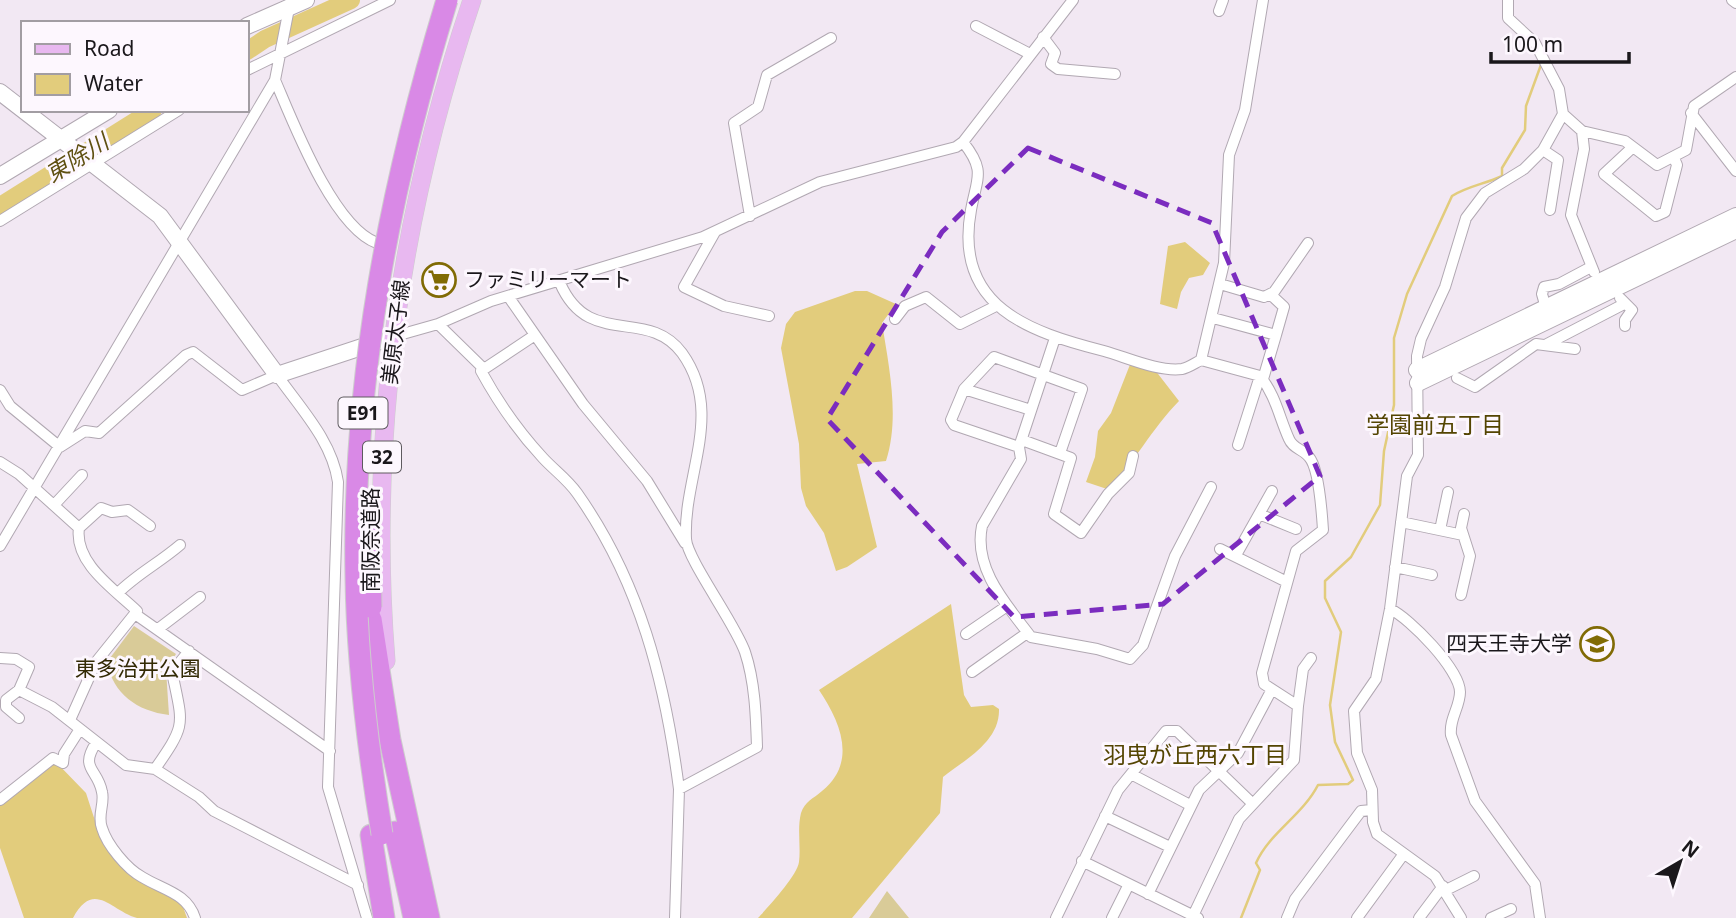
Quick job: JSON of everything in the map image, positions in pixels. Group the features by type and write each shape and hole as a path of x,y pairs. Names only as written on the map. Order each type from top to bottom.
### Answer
{"highway":[{"name":"南阪奈道路","path":"399,918 372,770 364,706 356,577 360,446 376,295 408,139 447,0"},
{"name":"南阪奈道路","path":"414,918 395,832 380,733 371,619 370,487 390,297 421,144 462,0"},
{"path":"356,577 363,759 384,918"},
{"path":"371,619 390,740 429,918"}],"main road":[{"name":"美原太子線","path":"391,918 378,854 351,573 352,449 361,347 377,243 403,131 439,0"},
{"name":"美原太子線","path":"437,918 399,752 388,679 382,603 380,479 392,337 431,139 472,0"}],"street":[{"path":"248,26 306,0"},
{"path":"248,69 390,0"},
{"path":"60,447 85,431 99,433 186,355 193,352 242,390 277,375 438,324 508,296 715,232 820,182 956,146 963,142 1073,0"},
{"path":"1201,360 1220,284 1229,155 1245,110 1263,0"},
{"path":"1461,918 1445,888 1377,834 1372,810 1373,790 1357,753 1354,711 1376,679 1390,609 1407,476 1418,455 1421,339 1445,287 1466,218 1485,193 1524,169 1543,150 1563,114 1559,89 1535,43 1508,18 1508,0"},
{"path":"0,546 275,80 283,50 289,8"},
{"path":"976,26 1030,54"},
{"path":"1043,37 1055,53 1051,64 1058,69 1115,74"},
{"path":"750,216 734,123 758,107 767,75 831,38"},
{"path":"1563,114 1582,131 1625,141 1657,165 1686,150 1693,106 1736,76"},
{"path":"275,80 322,184 366,239 377,243"},
{"path":"0,92 21,109"},
{"path":"25,112 160,216 324,441 335,462 338,482 328,786 367,918"},
{"path":"0,176 64,144 106,112"},
{"path":"0,221 176,112"},
{"path":"1691,113 1736,171"},
{"path":"1569,334 1542,294 1545,287 1559,284 1592,269 1571,207 1584,149 1582,131"},
{"path":"963,142 981,171 970,213 971,254 978,278 996,306 1017,322 1055,338 1163,367 1183,369 1201,360 1262,377 1281,410 1289,440 1313,463 1322,502 1322,530 1296,551 1262,673 1264,684 1271,691 1298,706"},
{"path":"1633,147 1604,174 1656,216 1665,212 1677,165 1674,158"},
{"path":"1543,150 1558,160 1550,209"},
{"path":"1553,312 1736,216"},
{"path":"1418,376 1736,230"},
{"path":"715,232 684,287 724,306 769,316"},
{"path":"1220,284 1264,297 1270,294 1308,243"},
{"path":"560,282 573,306 600,324 648,329 664,337 681,351 693,373 703,423 688,500 685,543"},
{"path":"1238,445 1284,307 1270,294"},
{"path":"508,296 583,404 646,481 685,543 745,651 756,712 757,747 679,789"},
{"path":"895,318 905,306 926,297 960,324 996,306"},
{"path":"1547,344 1569,334 1622,301 1632,310 1625,320 1625,326"},
{"path":"1213,318 1276,335"},
{"path":"438,324 484,369"},
{"path":"535,335 481,371 503,411 577,493 626,575 650,643 673,746 679,789 675,918"},
{"path":"1055,338 1021,443 1021,459 982,526 980,537 993,585 1031,637 1097,649 1130,659 1136,655 1143,645 1175,556 1211,487"},
{"path":"1457,378 1475,387 1536,344 1575,349"},
{"path":"1060,453 1082,389 994,357 964,389 951,420 954,425 1071,458 1054,514 1081,533 1108,494 1129,474 1133,456"},
{"path":"964,389 1031,411"},
{"path":"0,390 10,406 60,447"},
{"path":"0,461 34,487 79,528"},
{"path":"54,505 82,474"},
{"path":"1236,555 1272,491"},
{"path":"1440,530 1448,492"},
{"path":"70,720 85,692 92,668 137,611 83,555 77,538 79,528 101,508 112,512 128,510 150,526"},
{"path":"1259,514 1296,529"},
{"path":"1461,595 1470,556 1463,535 1464,514"},
{"path":"1401,522 1463,535"},
{"path":"118,593 135,576 154,567 180,545"},
{"path":"1220,549 1287,582"},
{"path":"1395,567 1432,575"},
{"path":"158,629 200,597"},
{"path":"966,634 1007,606"},
{"path":"1390,609 1405,617 1458,680 1459,699 1450,726 1451,735 1475,801 1535,884 1540,918"},
{"path":"135,614 330,751"},
{"path":"972,672 1027,632"},
{"path":"155,769 176,740 182,721 173,672 189,650"},
{"path":"0,657 16,659 29,667 19,690 6,700 6,707 19,718"},
{"path":"1082,861 1194,917 1232,830 1294,760 1303,669 1311,658"},
{"path":"19,690 70,720 127,765 155,769 199,797 214,811 358,885"},
{"path":"1147,894 1190,804 1199,790 1244,745 1271,691"},
{"path":"0,800 53,758 63,763 64,754 80,729"},
{"path":"1056,918 1118,790 1166,731 1177,731 1220,769 1253,804"},
{"path":"96,743 89,755 89,765 103,792 98,816 102,832 135,873 184,898 191,906 195,918"},
{"path":"1131,774 1190,804"},
{"path":"1287,918 1295,899 1362,811 1372,810"},
{"path":"1105,816 1170,847"},
{"path":"1357,918 1403,855"},
{"path":"1419,918 1445,888 1474,876"},
{"path":"1112,918 1129,884"},
{"path":"1491,918 1511,909"}],"highlighted area":[{"path":"1028,148 1212,223 1320,476 1163,604 1014,617 827,419 942,232"}],"green space":[{"name":"東多治井公園","path":"134,626 176,654 166,670 169,715 147,710 128,699 110,673 107,662"},
{"path":"887,891 909,918 869,918"}],"water":[{"path":"1185,242 1210,263 1203,275 1189,278 1181,292 1177,309 1160,304 1168,246"},
{"path":"855,291 867,291 896,304 882,323 892,392 892,427 886,461 857,464 877,547 847,567 836,571 824,533 806,506 801,488 799,444 781,348 786,324 795,312"},
{"path":"1131,362 1155,370 1179,401 1107,489 1086,482 1095,457 1098,431 1111,413"},
{"path":"951,604 964,695 971,707 993,705 999,709 994,731 980,748 943,777 940,813 852,918 758,918 782,891 797,868 803,809 833,780 840,767 842,741 839,728 819,690"},
{"path":"54,760 86,793 98,830 139,880 182,904 187,918 137,918 96,899 88,901 73,918 24,918 0,848 0,805"}],"waterway":[{"name":"東除川","path":"248,50 265,39 351,0"},
{"path":"1241,918 1260,870 1256,863 1269,842 1304,806 1318,785 1348,784 1353,780 1335,742 1330,705 1341,632 1325,598 1325,581 1351,557 1380,505 1384,451 1394,405 1394,338 1407,294 1452,196 1502,176 1502,168 1525,130 1526,106 1542,62"},
{"name":"東除川","path":"0,206 150,112"}],"place":[{"name":"ファミリーマート","path":"439,280"},
{"name":"四天王寺大学","path":"1597,644"}],"district":[{"name":"学園前五丁目","path":"1435,425"},
{"name":"羽曳が丘西六丁目","path":"1195,755"}]}
